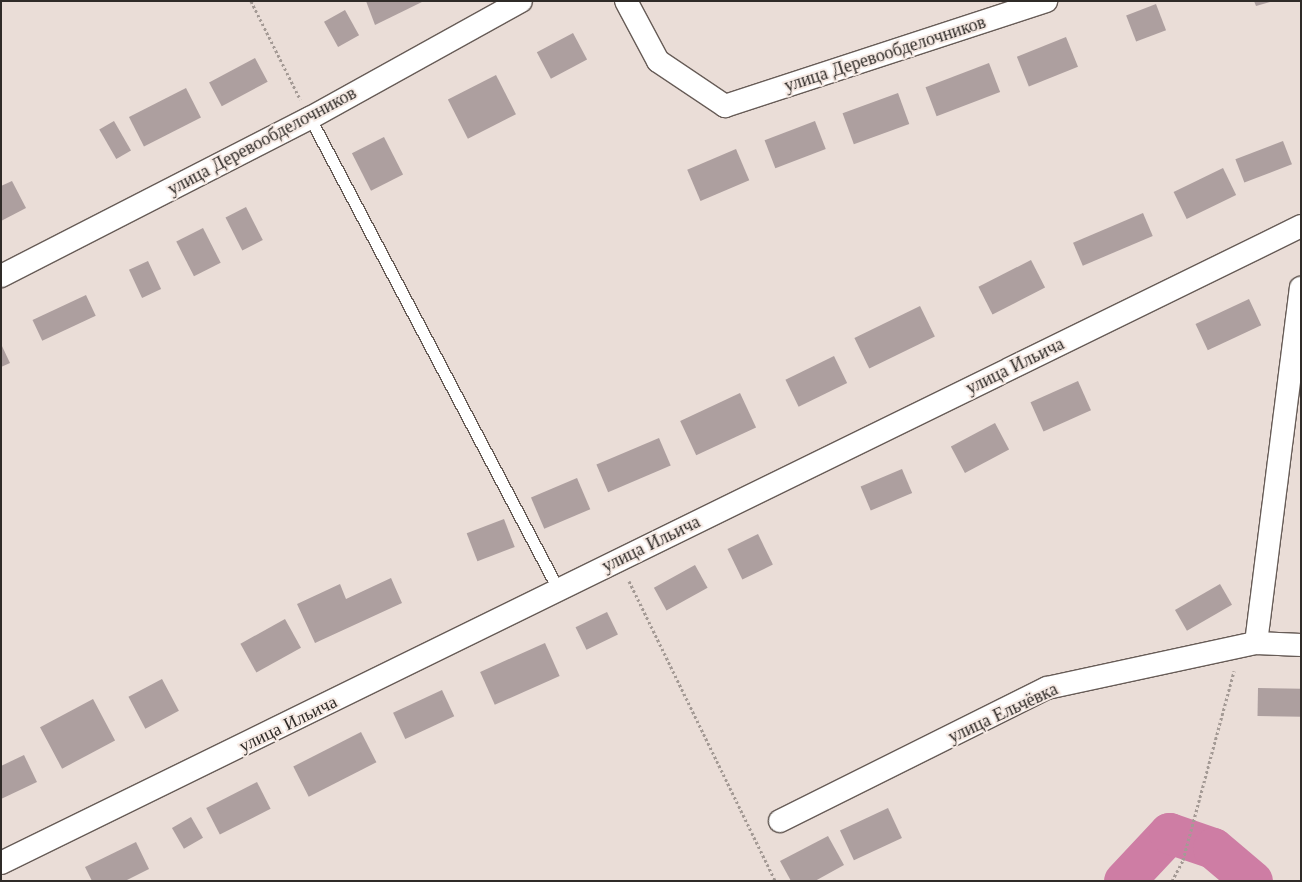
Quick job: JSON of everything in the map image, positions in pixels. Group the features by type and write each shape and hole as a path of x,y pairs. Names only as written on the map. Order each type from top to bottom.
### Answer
{"street":[{"name":"улица Деревообделочников","path":"1,276 310,118 521,1"},
{"name":"улица Деревообделочников","path":"626,1 658,60 725,106 1046,1"},
{"name":"улица Ильича","path":"1,863 289,725 558,586 618,560 1301,226"},
{"path":"1256,643 1301,288"},
{"name":"улица Ельчёвка","path":"780,821 1047,688 1256,643 1301,644"}],"lane":[{"path":"310,118 558,586"}],"path":[{"path":"251,1 310,118"},
{"path":"618,560 775,881"},
{"path":"1172,881 1183,860 1193,815 1235,666 1256,643"}],"building":[{"path":"366,1 424,1 375,25"},
{"path":"1254,1 1269,1 1270,2 1256,6"},
{"path":"1156,4 1166,30 1136,42 1126,15"},
{"path":"345,10 359,35 338,47 324,22"},
{"path":"573,33 587,59 551,79 537,52"},
{"path":"1066,37 1078,67 1029,87 1017,57"},
{"path":"255,58 268,82 222,106 209,82"},
{"path":"989,63 1000,92 937,116 926,87"},
{"path":"496,75 516,114 468,139 448,100"},
{"path":"186,88 201,117 144,146 129,117"},
{"path":"898,93 909,124 854,144 843,113"},
{"path":"114,121 131,150 116,159 99,130"},
{"path":"815,121 826,149 775,168 765,140"},
{"path":"384,137 403,174 371,191 352,153"},
{"path":"1283,141 1292,164 1244,183 1235,159"},
{"path":"736,149 749,180 700,201 687,170"},
{"path":"1223,168 1236,195 1187,219 1174,192"},
{"path":"12,181 26,208 1,221 1,186"},
{"path":"246,207 263,240 242,250 226,217"},
{"path":"1143,213 1153,236 1083,266 1073,243"},
{"path":"203,228 221,263 194,276 176,242"},
{"path":"1031,260 1045,288 993,314 978,287"},
{"path":"148,261 161,289 142,298 129,270"},
{"path":"86,295 96,316 42,341 33,320"},
{"path":"1249,299 1261,325 1208,350 1196,324"},
{"path":"920,306 935,337 869,369 854,338"},
{"path":"1,344 10,363 1,367"},
{"path":"834,356 847,383 799,407 785,380"},
{"path":"1078,381 1091,410 1044,431 1030,402"},
{"path":"740,393 756,427 696,455 680,421"},
{"path":"995,423 1009,449 965,473 951,446"},
{"path":"659,438 671,466 608,492 596,465"},
{"path":"902,469 912,493 871,511 861,487"},
{"path":"577,478 590,509 544,529 531,498"},
{"path":"504,519 515,547 477,561 467,533"},
{"path":"758,534 773,565 742,579 727,549"},
{"path":"695,565 708,588 666,611 654,588"},
{"path":"391,578 402,603 315,643 297,604 340,584 346,599"},
{"path":"1220,584 1232,605 1187,631 1175,610"},
{"path":"607,612 618,634 587,650 576,627"},
{"path":"285,619 301,648 256,673 240,644"},
{"path":"545,643 560,676 495,705 480,672"},
{"path":"162,679 179,711 145,729 128,697"},
{"path":"1258,688 1301,689 1301,717 1258,716"},
{"path":"442,690 454,716 405,739 393,713"},
{"path":"93,699 115,740 62,769 40,727"},
{"path":"361,732 376,762 309,797 293,767"},
{"path":"24,755 37,782 1,799 1,766"},
{"path":"257,782 271,809 220,835 206,808"},
{"path":"888,808 902,838 854,860 840,830"},
{"path":"191,817 203,838 184,849 172,828"},
{"path":"828,836 844,865 815,881 791,881 780,861"},
{"path":"136,842 149,869 125,881 92,881 85,867"}],"waterway":[{"path":"1124,881 1169,833 1213,848 1252,881"}]}
